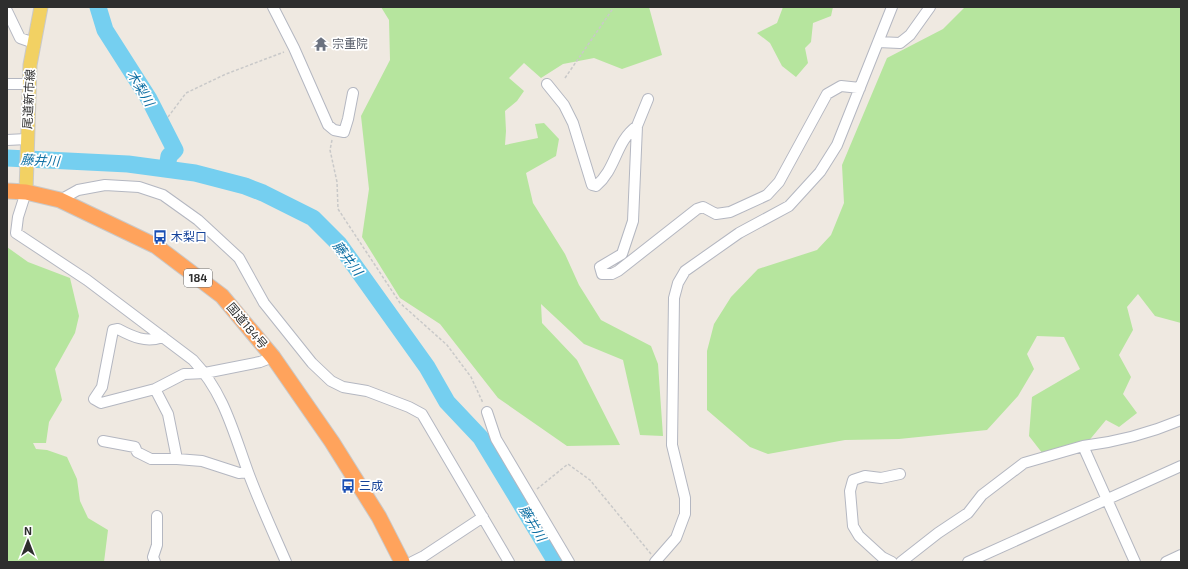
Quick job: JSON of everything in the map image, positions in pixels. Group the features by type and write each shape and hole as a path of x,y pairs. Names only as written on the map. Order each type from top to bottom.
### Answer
{"highway":[{"name":"国道184号","path":"7,191 26,185 156,246 222,296 273,357 332,442 378,518 402,562"}],"main road":[{"name":"尾道新市線","path":"26,185 30,84 34,43 40,7"}],"street":[{"path":"273,7 294,48 328,125 334,130 344,132 353,93"},
{"path":"655,561 676,538 685,514 685,498 672,445 674,298 678,283 685,271 715,249 739,233 789,206 820,172 837,145 892,7"},
{"path":"878,42 900,43 910,35 930,7"},
{"path":"7,11 20,38 34,43"},
{"path":"7,84 30,84"},
{"path":"547,84 564,105 573,123 592,185 596,186 602,181 612,166 620,145 629,132 637,126"},
{"path":"648,100 637,126 633,221 622,254 600,267 602,274 612,274 618,271 697,209 703,207 716,214 730,212 767,195 779,182 826,94 841,86 860,88"},
{"path":"7,140 27,139"},
{"path":"26,185 18,217 16,233 87,280 193,360 205,373 219,394 236,434 248,472 286,562"},
{"path":"60,200 78,190 105,185 139,187 163,195 198,220 239,258 264,303 312,363 331,381 343,387 367,391 422,414 509,562"},
{"path":"163,337 152,341 133,337 118,329 113,330 102,387 94,399 101,403 155,389 184,374 205,373 260,362 273,357"},
{"path":"155,389 168,414 177,459"},
{"path":"487,412 496,439 569,562"},
{"path":"901,562 916,558 938,533 968,512 982,495 1024,463 1083,446 1104,443 1157,430 1181,420"},
{"path":"103,441 135,447 137,452 151,459 202,461 239,473 248,472"},
{"path":"1083,446 1135,562"},
{"path":"968,562 1181,466"},
{"path":"892,562 882,557 859,536 853,526 850,491 853,480 865,476 881,478 900,474"},
{"path":"155,562 153,557 157,545 157,516"},
{"path":"412,562 424,556 482,517"},
{"path":"1166,562 1181,555"}],"path":[{"path":"565,78 614,7"},
{"path":"168,116 186,93 226,74 294,48"},
{"path":"334,130 330,150 337,182 338,209 400,303 447,345 471,377 487,412"},
{"path":"530,495 568,464 590,480 655,561"}],"green space":[{"path":"381,7 649,7 662,55 622,69 594,58 563,64 541,78 524,63 509,78 524,91 517,101 505,111 505,145 538,138 535,124 544,123 559,139 556,156 526,173 533,203 565,254 579,285 601,320 651,346 658,364 663,436 640,435 623,360 584,344 541,304 542,323 577,360 620,445 567,446 498,398 440,324 400,298 362,237 369,189 361,116 390,60 389,20"},
{"path":"783,7 833,7 831,16 813,23 811,42 805,48 808,63 796,77 782,66 770,43 757,33 777,23"},
{"path":"965,7 1181,7 1181,323 1155,316 1138,294 1127,307 1133,330 1119,355 1131,377 1123,394 1137,413 1119,427 1106,420 1087,443 1043,454 1029,436 1032,397 1080,369 1064,337 1037,336 1027,354 1034,369 1018,396 987,430 899,439 845,440 768,454 750,447 707,410 707,351 714,324 731,297 758,269 817,250 831,235 844,203 842,165 887,58 943,29"},
{"path":"7,247 28,262 70,278 79,316 75,333 55,369 62,400 49,422 46,443 33,443 36,449 47,450 67,457 77,479 80,501 88,518 108,530 104,562 7,562"}],"waterway":[{"name":"木梨川","path":"98,7 105,30 149,99 175,150 169,156 167,168"},
{"name":"藤井川","path":"7,158 128,164 195,173 245,186 263,193 313,218 339,244 427,367 447,402 481,438 556,562"}],"place":[{"name":"宗重院","path":"321,44"},
{"name":"木梨口","path":"160,237"},
{"name":"三成","path":"348,486"}]}
